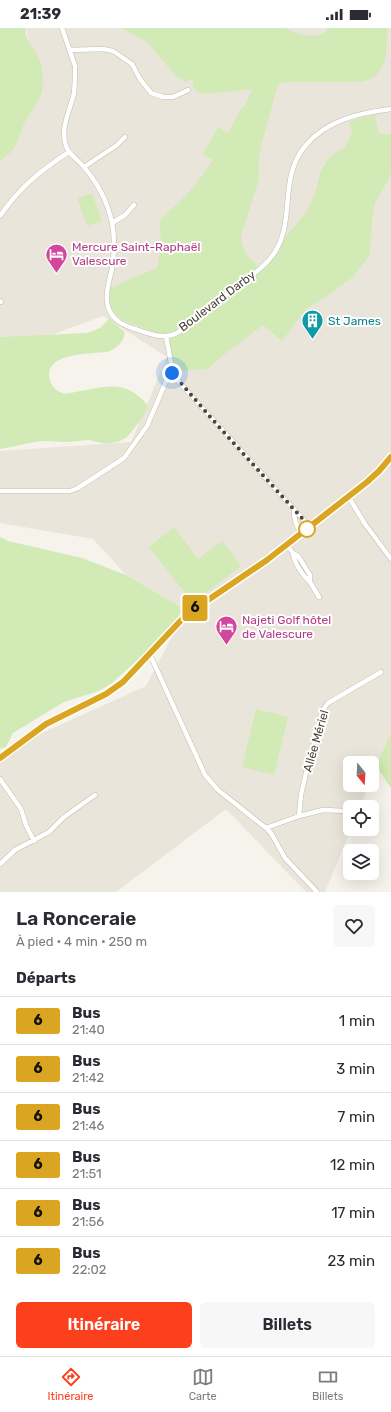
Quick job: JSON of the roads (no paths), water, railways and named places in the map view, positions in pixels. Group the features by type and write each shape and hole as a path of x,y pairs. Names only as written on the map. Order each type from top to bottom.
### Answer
{"main road":[{"path":"0,758 46,724 106,694 123,682 186,615 267,560 302,534 379,471 391,456"}],"street":[{"path":"0,216 12,199 33,177 69,152 66,145 64,122 73,95 75,84 75,66 62,28"},
{"path":"70,50 103,49 113,51 132,64 140,79 151,93 163,97 173,97 188,90"},
{"name":"Boulevard Darby","path":"69,152 84,167 103,198 109,211 112,223 114,246 113,263 107,294 109,309 112,315 122,324 143,332 166,336 174,334 190,323 256,272 268,261 279,247 286,224 288,187 291,175 299,155 306,145 322,129 333,124 349,118 391,110"},
{"path":"84,167 118,145 125,137"},
{"path":"112,223 125,215 134,205"},
{"path":"0,491 70,491 78,488 124,458 147,426 170,372 171,363 166,336"},
{"path":"170,372 310,527"},
{"path":"348,496 391,559"},
{"path":"294,510 294,518 297,527 302,534"},
{"path":"287,545 294,553 294,559 319,597"},
{"path":"149,654 205,775 218,790 271,833 285,858 317,892"},
{"name":"Allée Mériel","path":"299,816 301,795 308,764 318,732 322,711 328,703 381,672"},
{"path":"0,779 21,809 26,825 34,841"},
{"path":"0,864 11,853 49,832 64,817 95,795"},
{"path":"266,828 299,816 323,810 343,811"}],"place":[{"name":"Mercure Saint-Raphaël Valescure","path":"56,274"},
{"name":"St James","path":"312,340"},
{"name":"Najeti Golf hôtel de Valescure","path":"226,646"}]}
